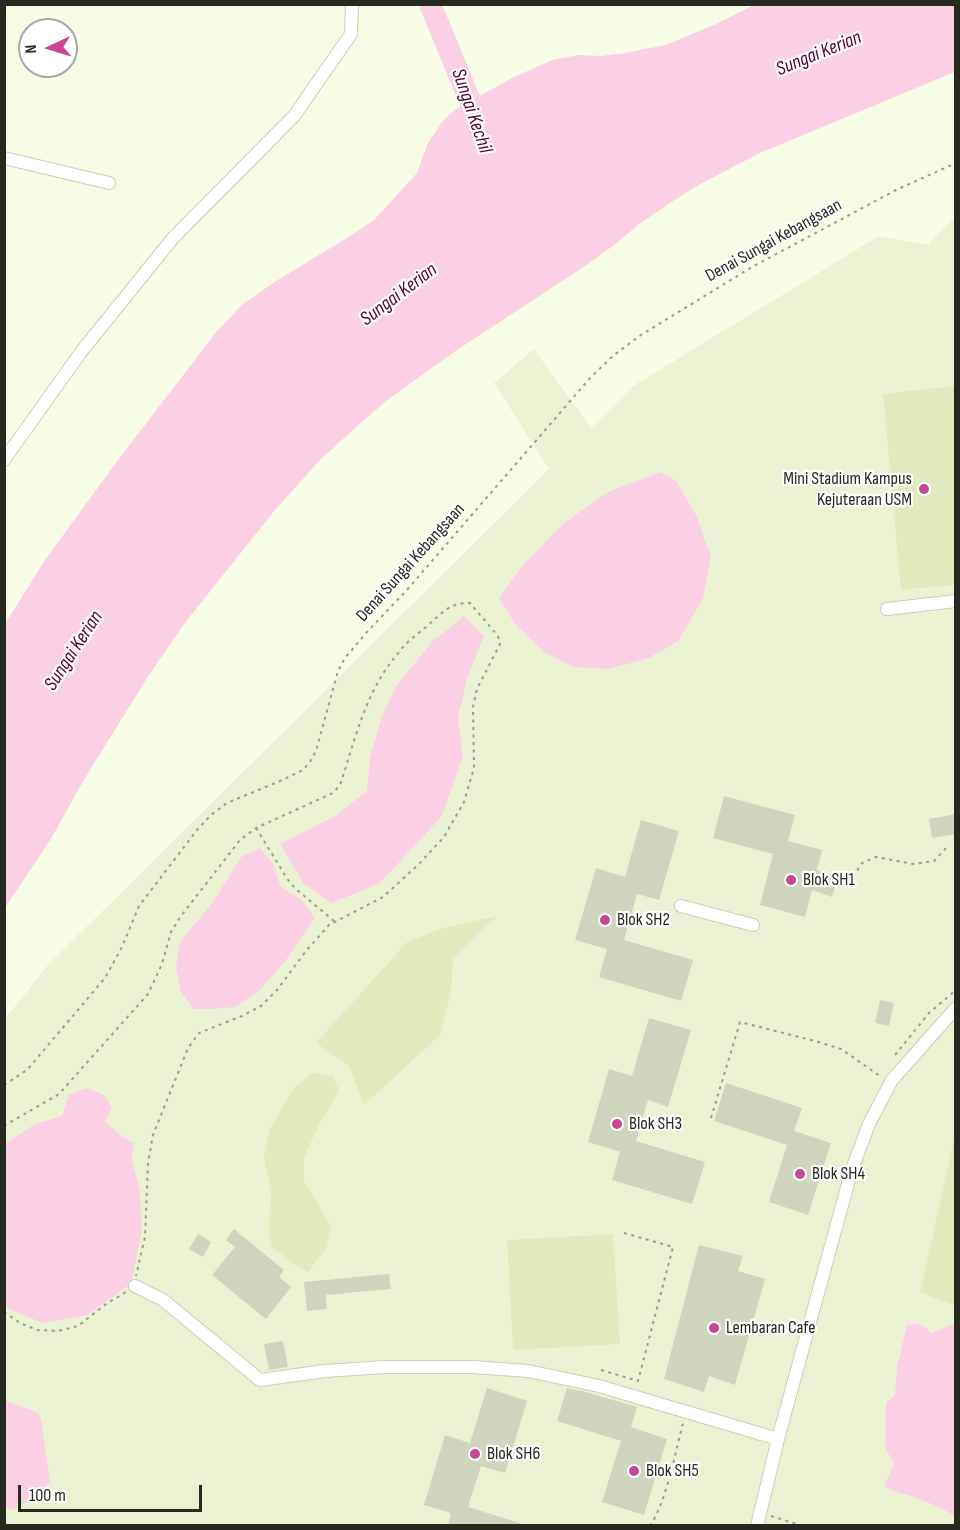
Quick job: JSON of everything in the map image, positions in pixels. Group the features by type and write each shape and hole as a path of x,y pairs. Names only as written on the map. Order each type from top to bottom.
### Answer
{"street":[{"path":"4,460 81,352 173,238 294,116 351,34 352,4"},
{"path":"4,158 109,183"},
{"path":"887,609 956,601"},
{"path":"681,906 753,925"},
{"path":"758,1519 852,1168 869,1124 892,1080 956,1008"},
{"path":"135,1286 163,1300 260,1380 325,1371 384,1367 473,1367 528,1371 599,1386 778,1439"}],"path":[{"name":"Denai Sungai Kebangsaan","path":"4,1085 27,1070 105,978 122,947 139,906 211,815 226,803 303,770 310,762 316,751 339,671 345,658 591,377 614,355 641,335 752,267 896,190 956,164"},
{"path":"4,1126 59,1094 148,994 162,964 171,932 240,840 255,828 333,793 340,785 363,711 381,676 400,650 448,608 460,602 470,603 498,636 500,644 477,689 473,707 474,768 464,802 444,837 383,897 329,925 277,990 261,1006 199,1033 188,1048 153,1135 148,1163 145,1237 135,1286 106,1304 78,1326 58,1331 37,1330 20,1323 4,1312"},
{"path":"255,828 292,885 335,922"},
{"path":"849,883 862,863 876,857 913,864 934,861 946,848"},
{"path":"895,1055 929,1013 956,990"},
{"path":"711,1118 740,1022 841,1049 882,1077"},
{"path":"601,1370 638,1381 673,1247 624,1233"},
{"path":"650,1526 662,1501 684,1416"},
{"path":"758,1519 803,1526"}],"shaded area":[{"path":"955,217 955,1525 5,1526 5,1019 48,965 549,469 494,383 534,349 591,428 633,386 879,236 928,245"},
{"name":"Mini Stadium Kampus Kejuteraan USM","path":"955,386 955,585 901,590 883,394"},
{"path":"497,916 453,960 451,991 440,1035 364,1105 349,1066 316,1043 408,941 444,928"},
{"path":"312,1073 333,1076 339,1091 304,1157 304,1181 331,1226 327,1247 308,1272 272,1247 269,1233 271,1192 264,1157 269,1130 293,1089"},
{"path":"955,1135 955,1306 920,1292"},
{"path":"613,1234 620,1344 513,1350 507,1240"}],"water":[{"name":"Sungai Kerian","path":"754,5 955,5 955,72 760,153 702,183 642,222 588,264 454,352 386,401 354,429 320,460 275,510 184,624 149,675 85,778 52,837 5,908 5,624 45,560 217,331 243,304 374,220 417,173 427,145 442,122 456,109 512,78 552,60 578,55 601,56 625,53 666,45"},
{"path":"661,472 676,481 696,515 711,557 703,599 678,641 649,658 608,669 573,667 544,652 515,624 499,598 523,565 563,524 608,492"},
{"path":"464,616 484,636 467,679 458,718 463,756 442,816 379,884 331,903 304,884 280,844 337,815 367,791 370,758 381,719 396,686 432,642"},
{"path":"260,848 273,864 281,887 302,900 315,918 286,960 259,991 235,1007 193,1009 181,992 176,967 180,942 213,902 242,856"},
{"path":"86,1088 103,1094 112,1107 105,1121 133,1143 132,1161 140,1190 142,1229 131,1284 87,1315 43,1323 9,1309 5,1305 5,1144 35,1124 62,1116 69,1095"},
{"path":"919,1323 932,1333 955,1325 955,1516 932,1504 884,1486 894,1464 885,1447 886,1403 895,1395 897,1367 907,1325"},
{"path":"4,1400 38,1413 41,1419 50,1482 14,1510 5,1507"}],"building":[{"name":"Blok SH1","path":"724,796 795,815 788,841 822,850 817,870 838,877 832,897 812,890 805,917 760,905 773,854 713,838"},
{"path":"956,814 956,834 932,838 929,819"},
{"name":"Blok SH2","path":"641,820 679,831 659,900 637,894 624,940 693,960 681,1001 599,977 607,949 575,940 596,868 625,877"},
{"path":"880,1000 894,1003 889,1026 875,1023"},
{"name":"Blok SH3","path":"649,1018 691,1030 668,1107 648,1100 636,1141 705,1162 692,1204 612,1180 620,1152 588,1142 609,1069 632,1076"},
{"name":"Blok SH4","path":"726,1083 802,1108 794,1131 831,1143 808,1215 769,1202 787,1145 714,1121"},
{"path":"234,1229 284,1270 279,1277 291,1287 266,1319 212,1275 235,1247 226,1240"},
{"path":"198,1234 211,1242 203,1257 189,1249"},
{"name":"Lembaran Cafe","path":"699,1245 743,1256 738,1271 765,1279 735,1385 709,1376 704,1392 664,1379"},
{"path":"389,1274 391,1289 326,1295 327,1309 307,1311 304,1282"},
{"path":"283,1341 288,1367 269,1370 264,1344"},
{"name":"Blok SH6","path":"487,1388 527,1401 505,1473 481,1466 468,1507 520,1523 520,1526 448,1526 451,1513 424,1505 445,1435 470,1443"},
{"name":"Blok SH5","path":"567,1388 637,1407 631,1427 667,1439 644,1515 602,1502 621,1441 557,1421"}],"waterway":[{"name":"Sungai Kechil","path":"430,4 470,101 478,129"}],"place":[{"name":"Mini Stadium Kampus Kejuteraan USM","path":"924,489"},
{"name":"Blok SH1","path":"791,880"},
{"name":"Blok SH2","path":"605,920"},
{"name":"Blok SH3","path":"617,1124"},
{"name":"Blok SH4","path":"800,1174"},
{"name":"Lembaran Cafe","path":"714,1328"},
{"name":"Blok SH6","path":"475,1454"},
{"name":"Blok SH5","path":"634,1471"}]}
